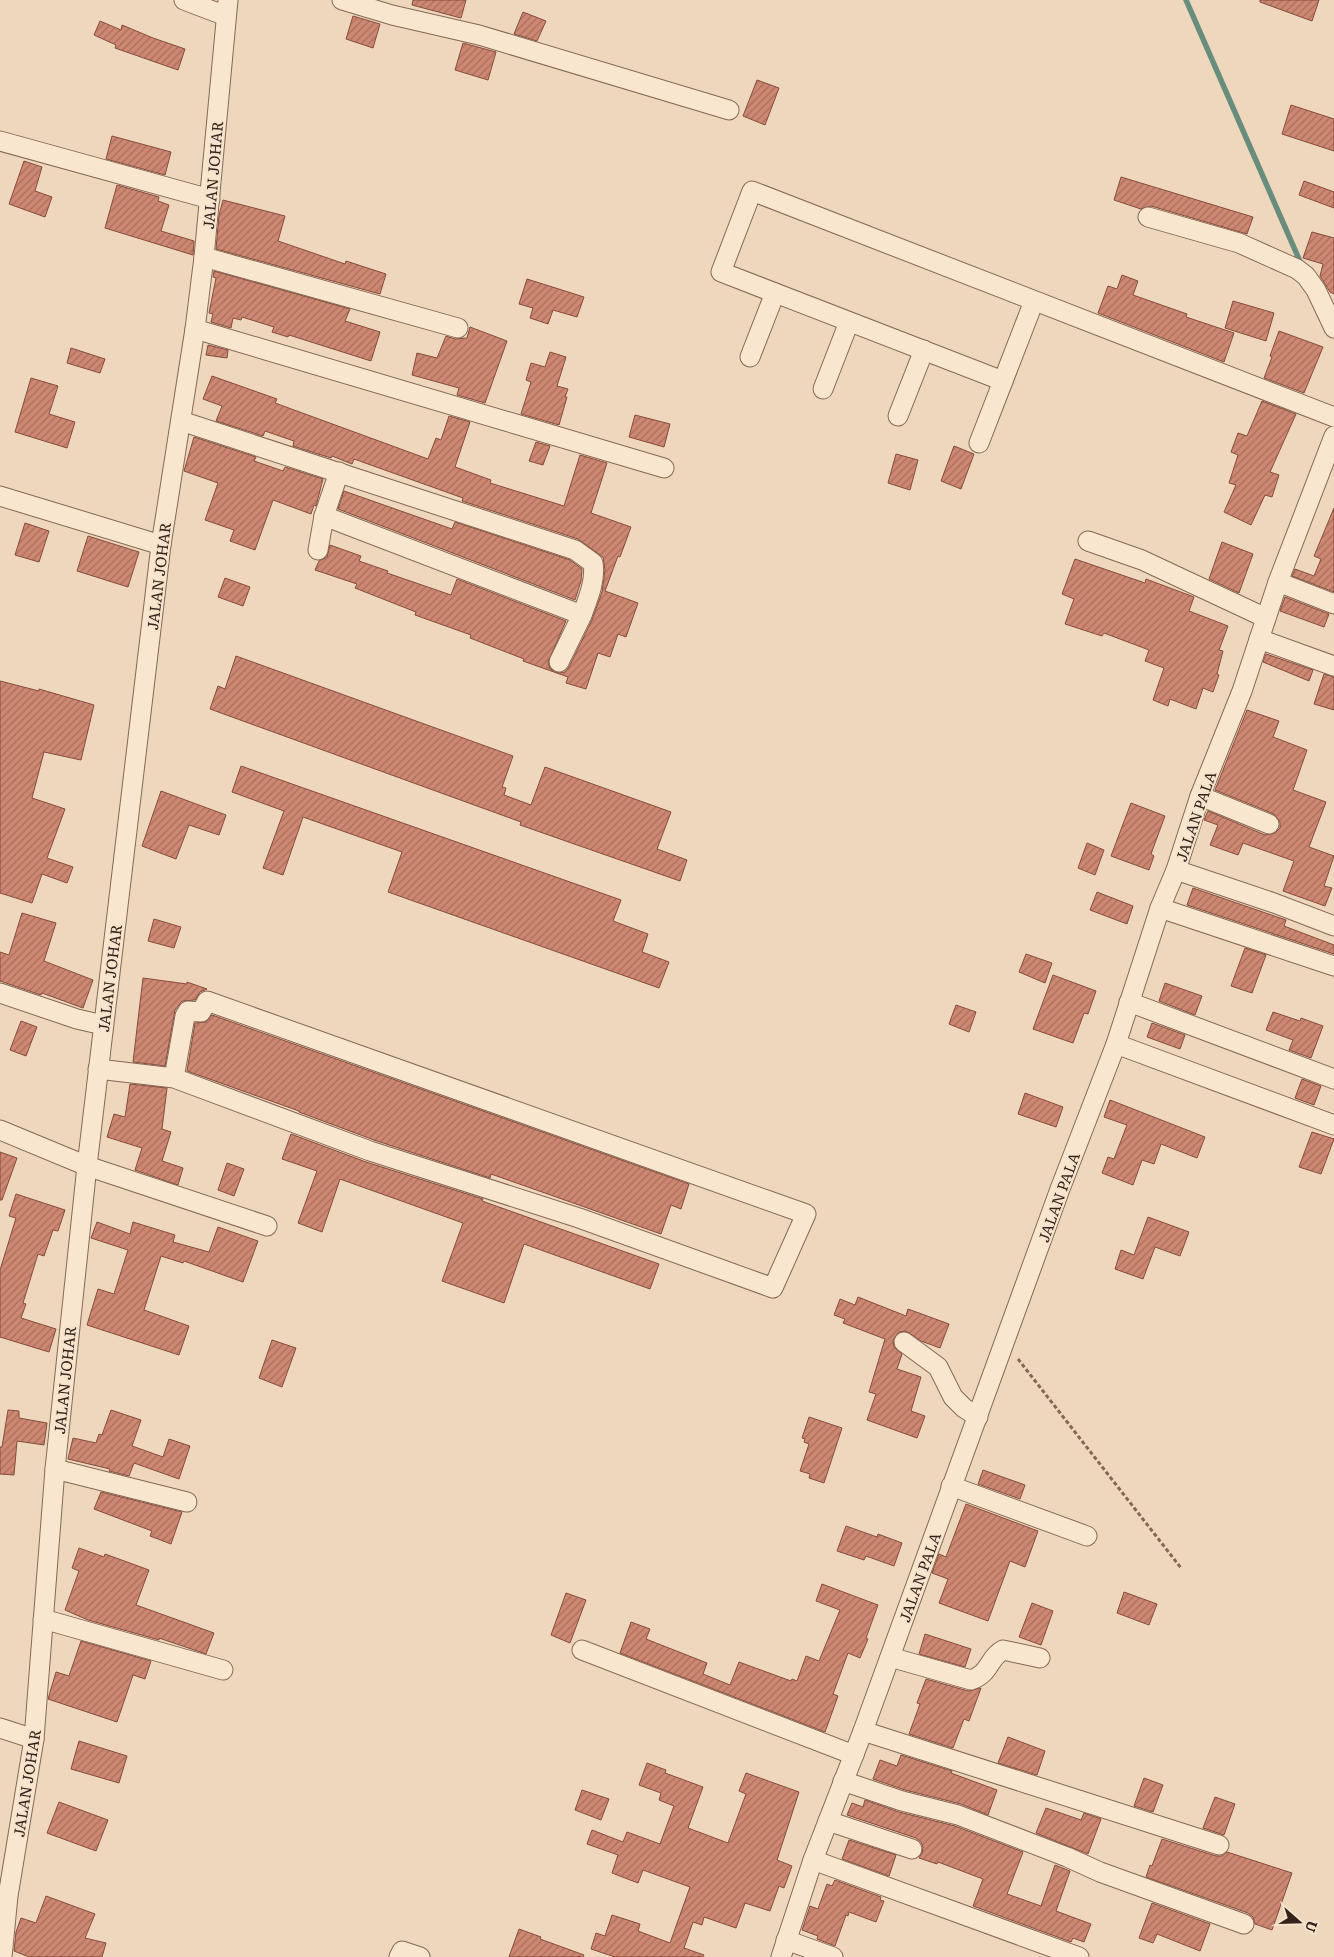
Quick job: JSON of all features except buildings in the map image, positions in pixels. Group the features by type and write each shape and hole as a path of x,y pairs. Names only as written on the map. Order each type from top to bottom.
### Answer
{"street":[{"path":"184,0 227,8"},
{"path":"342,0 392,16 479,35 729,110"},
{"name":"JALAN JOHAR","path":"2,1957 4,1894 34,1739 55,1468 87,1166 160,545 181,421 204,257 227,8"},
{"path":"0,142 210,199"},
{"path":"1003,381 721,272 752,191 1334,417"},
{"path":"1148,217 1239,243 1297,268 1306,276 1316,290 1334,328"},
{"path":"204,257 458,328"},
{"path":"750,357 775,293"},
{"path":"979,443 1034,301"},
{"path":"823,389 849,322"},
{"path":"195,329 664,468"},
{"path":"898,416 924,350"},
{"path":"181,421 575,550 590,559 594,568 590,593 582,615 559,662"},
{"name":"JALAN PALA","path":"783,1948 813,1860 863,1731 1060,1189 1116,1044 1160,908 1176,870 1200,796 1242,691 1278,582 1334,436"},
{"path":"318,550 324,516 339,472"},
{"path":"0,496 160,545"},
{"path":"324,516 582,615"},
{"path":"1088,541 1142,560 1266,618"},
{"path":"1278,582 1334,604"},
{"path":"1259,639 1334,666"},
{"path":"1200,796 1269,824"},
{"path":"1176,870 1334,926"},
{"path":"1160,908 1334,966"},
{"path":"0,994 104,1026"},
{"path":"98,1069 174,1078 370,1151 577,1224 773,1288 806,1214 207,1001 201,1012 188,1011 185,1016 174,1078"},
{"path":"1129,1002 1334,1080"},
{"path":"1116,1044 1334,1125"},
{"path":"0,1130 87,1166 267,1226"},
{"path":"904,1342 938,1368 953,1397 964,1408 978,1417"},
{"path":"55,1468 187,1502"},
{"path":"951,1486 1087,1536"},
{"path":"43,1619 222,1670"},
{"path":"582,1650 854,1755"},
{"path":"890,1657 971,1680 980,1677 1003,1650 1040,1658"},
{"path":"0,1728 34,1739"},
{"path":"863,1731 1219,1844"},
{"path":"843,1781 902,1801 958,1815 1067,1857 1100,1872 1244,1924"},
{"path":"828,1821 912,1848"},
{"path":"813,1860 1079,1957"},
{"path":"783,1948 833,1957"},
{"path":"398,1957 402,1951 420,1957"}],"path":[{"path":"1005,1342 1181,1568"}],"waterway":[{"path":"1186,0 1302,266"}]}
